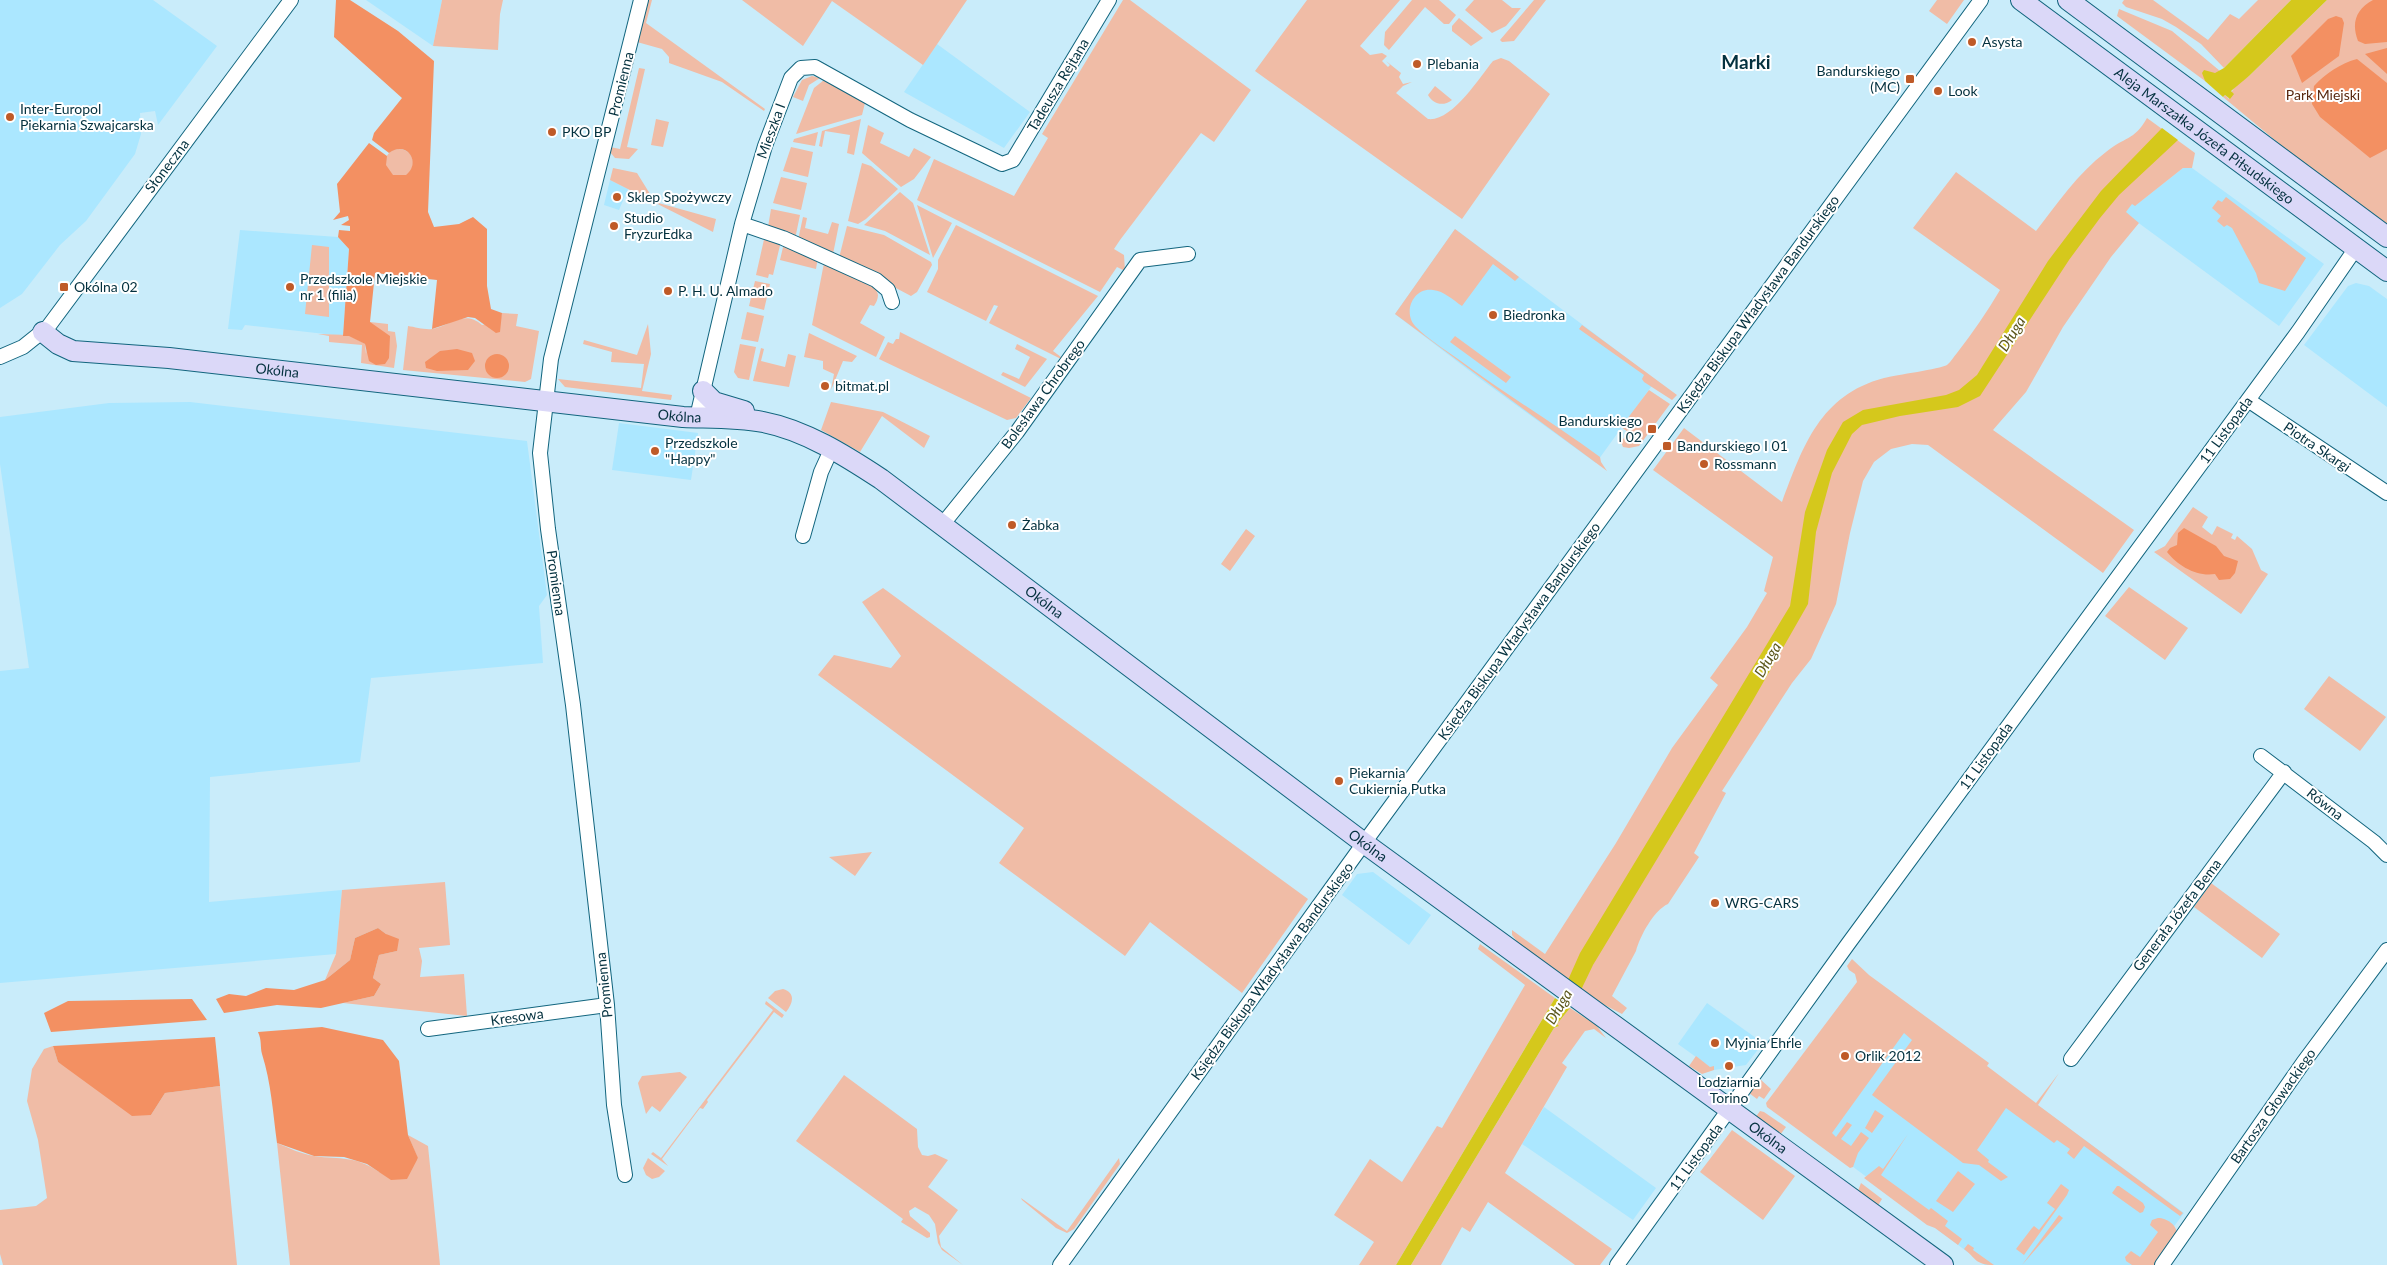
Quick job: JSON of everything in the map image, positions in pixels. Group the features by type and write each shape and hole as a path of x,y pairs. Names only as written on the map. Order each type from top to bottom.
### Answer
{"street":[{"name":"Słoneczna","path":"43,332 291,0"},
{"name":"Promienna","path":"625,1176 614,1105 607,1005 573,706 540,453 551,359 641,0"},
{"name":"Tadeusza Rejtana","path":"1002,164 1013,160 1108,0"},
{"name":"Księdza Biskupa Władysława Bandurskiego","path":"1060,1265 1364,843 1981,0"},
{"name":"Aleja Marszałka Józefa Piłsudskiego","path":"2021,0 2387,271"},
{"name":"Aleja Marszałka Józefa Piłsudskiego","path":"2068,0 2387,237"},
{"name":"Mieszka I","path":"697,418 742,224 774,120 791,78 806,67 816,68 910,120 1002,164"},
{"path":"742,224 783,238 876,280 888,290 892,302"},
{"name":"11 Listopada","path":"1617,1265 1848,944 2248,400 2356,248"},
{"name":"Bolesława Chrobrego","path":"942,525 1017,432 1140,260 1188,254"},
{"path":"0,357 23,347 43,332"},
{"name":"Okólna","path":"43,332 63,347 87,353 169,358 697,418 766,423 788,430 831,450 881,479 1364,843 1548,979 1943,1265"},
{"path":"703,391 714,402 744,411 766,423"},
{"name":"Piotra Skargi","path":"2248,400 2387,493"},
{"path":"803,536 821,472 831,450"},
{"name":"Równa","path":"2261,756 2374,842 2387,855"},
{"name":"Generała Józefa Bema","path":"2071,1059 2284,772"},
{"name":"Bartosza Głowackiego","path":"2162,1265 2303,1063 2387,950"},
{"name":"Kresowa","path":"428,1030 607,1005"}],"shaded area":[{"path":"0,0 153,0 217,46 158,125 155,111 140,113 141,134 135,154 86,221 60,245 22,294 0,308"},
{"path":"366,0 442,0 433,46"},
{"path":"937,44 1030,112 1004,148 904,92"},
{"path":"2183,168 2192,168 2324,264 2279,326 2125,213 2132,203 2136,205"},
{"name":"Sklep Spożywczy","path":"610,180 628,189 619,210 604,205"},
{"path":"1455,229 1656,380 1596,463 1395,314"},
{"name":"Przedszkole Miejskie nr 1 (filia)","path":"240,230 338,237 349,249 343,336 245,325 242,330 228,329"},
{"path":"2356,283 2369,286 2387,299 2387,407 2304,345 2348,286"},
{"path":"190,402 527,441 547,595 539,606 543,663 371,678 360,762 210,777 209,902 342,890 336,954 0,983 0,671 29,668 0,464 0,417 109,403"},
{"name":"Przedszkole \"Happy\"","path":"619,423 698,433 691,480 612,470"},
{"path":"1373,872 1431,915 1409,945 1342,895 1357,874"},
{"path":"1861,975 2184,1213 2145,1265 1985,1265 1790,1120"},
{"path":"1707,1003 1763,1043 1746,1065 1714,1070 1678,1044"},
{"path":"1544,1107 1656,1188 1633,1220 1522,1144"}],"green space":[{"path":"336,0 350,0 398,31 434,61 428,212 434,227 459,224 473,217 487,229 487,286 491,309 502,313 500,332 496,333 475,318 468,317 432,329 437,280 375,273 370,322 390,336 389,358 385,364 376,365 369,361 365,344 349,336 343,336 349,249 338,237 339,230 350,231 350,226 341,225 349,220 348,216 333,220 340,212 337,184 369,143 387,156 386,165 393,175 406,175 411,170 412,159 406,151 401,149 389,153 372,140 374,133 402,98 334,37"},
{"path":"442,0 503,0 500,14 498,50 433,46"},
{"path":"647,0 652,0 646,23 765,109 764,111 722,82 669,63 669,57 662,49 637,42"},
{"path":"742,0 967,0 923,65 832,1 803,46"},
{"path":"1123,0 1130,0 1251,90 1214,142 1201,133 1120,240 1114,249 1124,255 1125,271 1117,267 1100,292 917,200 934,159 1014,196 1048,138 1042,134"},
{"path":"1307,0 1400,0 1360,46 1370,55 1382,53 1387,56 1382,61 1388,67 1390,65 1386,61 1401,73 1399,77 1403,84 1412,82 1403,86 1396,93 1428,119 1446,114 1473,88 1493,61 1501,58 1509,61 1550,94 1462,219 1255,71"},
{"path":"1412,0 1439,0 1456,15 1449,24 1444,24 1425,7 1389,50 1384,45 1385,32"},
{"path":"1474,0 1502,0 1512,8 1521,8 1506,26 1492,33 1465,10"},
{"path":"1534,0 1546,0 1514,41 1502,42 1500,40"},
{"path":"1937,0 1964,0 1947,24 1929,11"},
{"path":"2124,0 2153,0 2208,40 2230,14 2239,19 2258,0 2291,0 2224,68 2201,44 2176,27 2162,19 2126,7 2122,3"},
{"name":"Park Miejski","path":"2327,0 2387,0 2387,224 2294,156 2223,97 2225,95 2229,99 2237,85 2249,76"},
{"path":"2373,0 2387,0 2387,42 2365,44 2358,41 2355,22 2362,8"},
{"path":"2119,9 2172,31 2220,71 2215,74 2209,72 2204,76 2205,81 2117,16"},
{"path":"2336,16 2342,18 2344,23 2339,56 2302,83 2291,56 2328,19"},
{"path":"1459,18 1483,38 1471,46 1452,31 1452,26"},
{"path":"2387,48 2387,74 2365,54"},
{"path":"2357,59 2387,83 2387,149 2370,158 2320,117 2312,104 2314,86 2318,82 2339,66"},
{"path":"639,68 645,69 627,147 638,149 629,159 615,158 610,152 610,147 620,149"},
{"path":"812,76 820,78 809,85 803,101 793,97 802,80"},
{"path":"824,80 865,103 862,115 796,134 814,88"},
{"path":"1435,86 1452,100 1442,104 1433,101 1428,95"},
{"path":"2147,118 2195,153 2192,168 2183,168 2135,206 2132,204 2126,212 2139,223 2111,257 2063,327 2026,392 1993,430 2134,530 2103,573 1928,445 1912,444 1891,449 1874,462 1863,481 1850,533 1836,604 1811,659 1792,683 1722,791 1726,793 1694,853 1699,857 1668,904 1658,912 1644,931 1636,951 1612,996 1627,1008 1622,1014 1595,1000 1519,944 1512,935 1512,930 1545,954 1616,843 1672,748 1718,685 1710,678 1747,627 1767,593 1764,591 1773,557 1653,470 1684,428 1782,502 1807,443 1817,425 1829,410 1844,397 1862,386 1884,378 1947,365 1974,330 2000,290 1913,228 1956,172 2036,231 2086,169 2112,147 2138,131"},
{"path":"656,119 669,122 663,147 651,145"},
{"path":"861,119 854,155 847,153 850,135 825,131 822,147 819,146 822,131"},
{"path":"868,125 884,133 880,143 909,157 914,148 931,157 914,179 901,187 862,153"},
{"path":"818,132 815,146 793,142 794,139"},
{"path":"791,147 813,152 808,177 783,171"},
{"path":"399,149 409,153 413,163 409,173 399,177 389,173 385,163 389,153"},
{"path":"862,163 871,166 898,189 866,219 858,224 848,221"},
{"path":"613,168 637,173 655,202 716,219 713,232 610,180"},
{"path":"781,177 807,183 801,210 773,203"},
{"path":"900,192 913,203 930,255 885,231 864,225"},
{"path":"2226,197 2306,258 2285,291 2259,283 2256,273 2232,228 2227,225 2224,227 2217,221 2221,216 2212,208 2218,200 2222,202"},
{"path":"917,205 952,223 933,258"},
{"path":"771,209 800,215 795,239 768,227"},
{"path":"803,217 807,218 805,228 828,234 832,222 839,224 833,254 798,240"},
{"path":"956,225 1098,296 1053,351 1061,359 989,323 998,306 994,305 986,321 927,292 938,269 938,260"},
{"path":"847,226 884,235 931,262 932,265 917,292 911,296 839,258"},
{"path":"1455,229 1519,277 1515,281 1493,264 1462,306 1441,292 1426,290 1415,297 1412,302 1410,315 1412,321 1416,327 1436,344 1600,457 1607,471 1395,314"},
{"path":"765,235 781,241 773,275 769,274 768,278 756,275"},
{"path":"784,243 818,257 816,269 780,260"},
{"path":"312,245 329,247 329,317 305,314"},
{"path":"824,263 856,275 871,284 876,290 878,298 874,306 870,305 860,323 885,337 876,357 812,325"},
{"path":"755,281 770,284 764,310 749,306"},
{"path":"747,312 764,316 758,342 741,339"},
{"path":"502,313 518,314 516,326 539,331 531,379 525,382 403,370 408,326 432,329 463,318 475,320 482,325 500,321"},
{"path":"370,322 388,324 388,331 395,332 397,346 394,368 361,363 362,345 329,342 329,336 318,334 349,335 365,344 366,354"},
{"path":"648,324 651,354 642,391 672,395 671,400 565,387 558,379 641,388 644,364 611,362 612,352 583,344 584,340 637,355"},
{"path":"1582,325 1677,395 1672,400 1644,382 1642,379 1644,375 1579,329"},
{"path":"900,332 1031,398 1016,418 1007,420 879,359 888,342 893,344 896,339 899,339"},
{"path":"809,333 857,356 852,362 843,361 831,390 834,374 823,369 823,361 804,357"},
{"path":"1455,336 1511,377 1506,383 1450,342"},
{"path":"740,344 756,347 749,380 738,378 734,372"},
{"path":"1017,344 1047,359 1025,387 1001,375 1003,372 1019,379 1030,357 1015,349"},
{"path":"761,348 764,349 761,361 785,367 788,354 796,356 789,387 753,381"},
{"path":"457,349 472,353 475,361 468,370 437,371 426,368 425,362 440,351"},
{"path":"497,354 502,355 508,361 508,371 502,377 497,378 492,377 486,371 485,366 486,361 492,355"},
{"path":"1649,390 1670,404 1639,446 1623,447 1621,442 1628,432 1621,427"},
{"path":"831,402 883,412 930,436 924,448 882,416 860,452 821,430"},
{"path":"2193,507 2208,517 2202,527 2212,535 2217,526 2233,534 2231,538 2235,540 2237,536 2252,549 2261,570 2268,574 2241,614 2154,552 2165,546"},
{"path":"2184,528 2216,546 2224,556 2238,561 2235,573 2230,579 2219,580 2215,574 2195,572 2182,566 2171,557 2167,552 2170,548 2177,545 2178,533"},
{"path":"1246,529 1255,536 1230,571 1221,564"},
{"path":"2129,587 2188,628 2165,660 2105,616"},
{"path":"883,588 1308,899 1242,993 1150,922 1125,956 999,863 1024,828 818,675 834,655 891,668 901,656 862,602"},
{"path":"2329,676 2386,717 2360,751 2304,709"},
{"path":"872,852 855,876 829,857"},
{"path":"445,882 450,945 419,948 422,961 420,977 464,974 467,1016 343,1003 374,996 381,984 373,978 379,955 397,951 386,934 378,928 355,938 350,960 325,980 336,954 342,890"},
{"path":"2211,883 2280,934 2262,958 2194,907"},
{"path":"378,928 386,934 399,939 397,951 379,955 373,978 381,984 374,996 321,1008 277,1005 224,1013 216,999 229,994 246,996 266,988 294,990 325,980 350,960 355,938"},
{"path":"1480,944 1555,998 1396,1265 1359,1265 1374,1242 1334,1215 1370,1159 1402,1182 1437,1126 1442,1128 1525,985 1478,949"},
{"path":"1852,959 1869,975 1989,1063 1987,1066 2036,1103 2059,1073 2038,1105 2183,1213 2180,1216 2084,1146 2074,1159 2067,1153 2070,1149 2057,1140 2054,1143 2006,1108 1977,1150 1989,1160 1988,1162 2008,1177 2001,1181 1979,1165 1963,1163 1872,1095 1912,1040 1904,1033 1832,1133 1836,1137 1847,1122 1852,1125 1841,1139 1851,1146 1861,1132 1869,1138 1858,1153 1853,1167 1850,1168 1767,1107 1766,1103 1857,982 1855,974 1847,966"},
{"path":"783,989 792,996 786,1012 768,998 775,991"},
{"path":"192,999 207,1020 51,1032 44,1013 68,1001"},
{"path":"766,1001 784,1015 782,1018 774,1012 707,1100 708,1102 703,1109 700,1108 662,1159 668,1166 651,1154 653,1152 661,1158 773,1010 765,1004"},
{"path":"1570,1008 1596,1025 1606,1038 1594,1029 1585,1031 1562,1063 1567,1067 1505,1173 1612,1249 1600,1265 1575,1265 1488,1202 1470,1232 1462,1227 1441,1265 1411,1265 1554,1028 1558,1027 1557,1024"},
{"path":"322,1027 383,1040 399,1061 408,1135 418,1158 407,1179 391,1180 367,1164 344,1157 314,1156 277,1143 270,1087 258,1032"},
{"path":"215,1037 220,1086 165,1093 151,1115 132,1116 58,1062 53,1046"},
{"path":"53,1046 58,1062 151,1115 165,1093 220,1086 237,1265 3,1265 0,1254 0,1210 36,1206 47,1198 38,1140 27,1101 32,1069 44,1049"},
{"path":"1696,1056 1710,1067 1714,1066 1714,1070 1702,1074 1689,1066"},
{"path":"680,1072 687,1077 660,1112 652,1106 646,1114 638,1083 642,1076"},
{"path":"844,1075 917,1129 918,1147 922,1155 935,1154 948,1160 928,1187 958,1210 939,1236 941,1247 963,1265 942,1250 938,1243 935,1224 929,1215 915,1207 909,1211 910,1216 930,1233 930,1237 927,1238 901,1222 903,1219 796,1141"},
{"path":"1760,1079 1771,1089 1764,1099 1759,1096 1757,1099 1749,1093"},
{"path":"1875,1110 1884,1116 1872,1133 1865,1128"},
{"path":"1760,1111 1786,1127 1780,1135 1755,1118"},
{"path":"1732,1130 1795,1176 1763,1220 1700,1172"},
{"path":"1908,1134 1881,1175 1929,1210 1931,1208 1948,1221 1945,1226 1962,1239 1958,1245 1935,1228 1927,1225 1864,1178 1879,1166 1883,1169"},
{"path":"408,1135 428,1146 440,1265 290,1265 277,1143 309,1155 348,1159 362,1163 379,1172 418,1159"},
{"path":"648,1158 665,1171 659,1177 652,1179 646,1175 643,1168"},
{"path":"1119,1158 1120,1164 1074,1229 1067,1233 1056,1228 1021,1198 1067,1231"},
{"path":"1958,1171 1975,1184 1953,1212 1936,1201"},
{"path":"1861,1183 1882,1199 1877,1207 1858,1191"},
{"path":"2061,1184 2069,1190 2067,1195 2024,1255 2016,1249 2034,1226 2039,1230 2055,1209 2047,1203"},
{"path":"2117,1186 2143,1203 2145,1207 2143,1212 2140,1213 2112,1193"},
{"path":"2059,1215 2063,1218 2022,1265"},
{"path":"2158,1218 2165,1219 2171,1223 2177,1234 2155,1265 2132,1265 2126,1261 2125,1257 2131,1251 2140,1257 2158,1232 2150,1225 2152,1220"},
{"path":"1968,1244 1974,1248 1973,1250 1994,1265 1983,1264 1976,1260 1964,1249"}],"water":[{"path":"2291,0 2327,0 2231,91 2234,94 2230,99 2225,95 2223,97 2205,81 2202,73 2204,70 2215,73 2224,68"},
{"name":"Długa","path":"2162,128 2178,140 2119,195 2100,218 2069,260 1980,396 1958,407 1900,416 1862,425 1852,434 1832,473 1816,532 1808,604 1752,702 1593,965 1581,990 1568,980 1580,953 1790,606 1805,512 1827,450 1843,422 1863,410 1946,395 1959,390 1977,375 2048,261 2101,191"},
{"name":"Długa","path":"1555,998 1570,1008 1557,1024 1559,1026 1554,1028 1411,1265 1396,1265"}],"place":[{"name":"Asysta","path":"1972,42"},
{"name":"Plebania","path":"1417,64"},
{"name":"Bandurskiego (MC)","path":"1910,79"},
{"name":"Look","path":"1938,91"},
{"name":"Inter-Europol Piekarnia Szwajcarska","path":"10,117"},
{"name":"PKO BP","path":"552,132"},
{"name":"Sklep Spożywczy","path":"617,197"},
{"name":"Studio FryzurEdka","path":"614,226"},
{"name":"Okólna 02","path":"64,287"},
{"name":"Przedszkole Miejskie nr 1 (filia)","path":"290,287"},
{"name":"P. H. U. Almado","path":"668,291"},
{"name":"Biedronka","path":"1493,315"},
{"name":"bitmat.pl","path":"825,386"},
{"name":"Bandurskiego I 02","path":"1652,429"},
{"name":"Bandurskiego I 01","path":"1667,446"},
{"name":"Przedszkole \"Happy\"","path":"655,451"},
{"name":"Rossmann","path":"1704,464"},
{"name":"Żabka","path":"1012,525"},
{"name":"Piekarnia Cukiernia Putka","path":"1339,781"},
{"name":"WRG-CARS","path":"1715,903"},
{"name":"Myjnia Ehrle","path":"1715,1043"},
{"name":"Orlik 2012","path":"1845,1056"},
{"name":"Lodziarnia Torino","path":"1729,1066"}],"district":[{"name":"Marki","path":"1746,62"}]}
